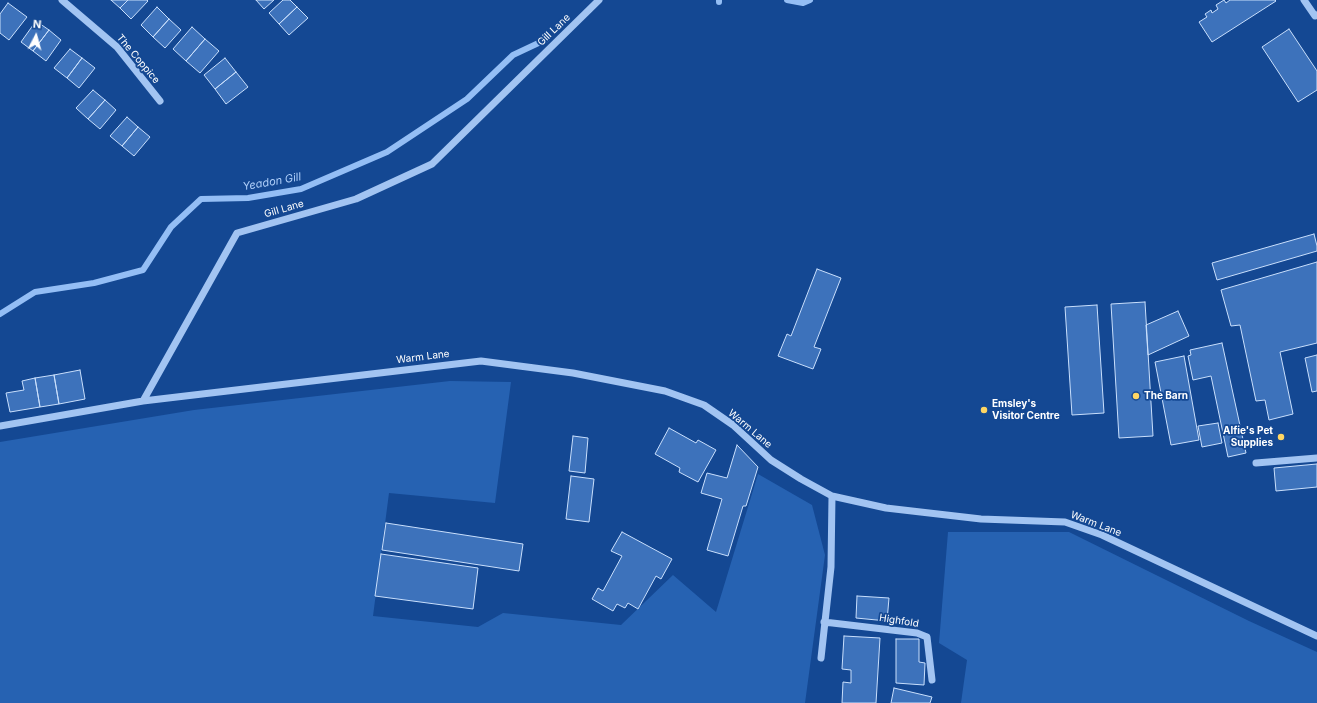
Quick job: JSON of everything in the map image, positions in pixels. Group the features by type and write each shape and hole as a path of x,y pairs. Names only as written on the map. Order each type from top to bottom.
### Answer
{"street":[{"name":"The Coppice","path":"62,0 117,47 160,101"},
{"name":"Gill Lane","path":"143,400 237,233 356,199 432,164 599,0"},
{"path":"1304,0 1316,17"},
{"name":"Warm Lane","path":"143,400 481,360 558,371 665,391 704,405 733,425 771,460 832,496 886,508 981,519 1065,522 1102,535 1317,636"},
{"path":"0,426 143,400"},
{"path":"1256,463 1317,458"},
{"path":"821,658 831,567 832,496"},
{"name":"Highfold","path":"824,622 917,633 927,637 932,680"}],"shaded area":[{"path":"450,381 511,382 495,503 389,493 373,616 478,627 503,613 621,625 673,575 716,612 758,474 812,505 825,555 805,703 0,703 0,442 194,410"},
{"path":"948,532 1069,532 1249,621 1317,652 1317,703 961,703 967,660 939,643"}],"building":[{"path":"111,0 128,0 120,8"},
{"path":"128,0 148,1 131,19 120,8"},
{"path":"256,0 274,0 264,9"},
{"path":"283,0 290,0 297,7 279,24 269,13"},
{"path":"1224,0 1226,3 1230,0 1276,1 1212,42 1199,22 1207,17 1205,14 1211,10 1212,13 1218,9 1216,5"},
{"path":"8,3 27,17 9,40 0,33 0,14"},
{"path":"157,7 169,19 153,37 141,25"},
{"path":"297,7 308,18 289,35 279,24"},
{"path":"169,19 181,30 165,48 153,37"},
{"path":"36,21 49,30 33,51 21,42"},
{"path":"192,27 205,39 186,61 173,49"},
{"path":"1289,29 1317,71 1317,90 1298,102 1262,47"},
{"path":"49,30 61,40 46,61 33,51"},
{"path":"205,39 219,51 200,73 186,61"},
{"path":"70,49 82,58 67,78 54,68"},
{"path":"82,58 95,68 79,88 67,78"},
{"path":"225,58 236,72 215,89 204,75"},
{"path":"236,72 248,87 226,104 215,89"},
{"path":"93,90 105,100 88,119 76,108"},
{"path":"105,100 116,110 100,129 88,119"},
{"path":"127,117 138,127 122,146 110,136"},
{"path":"138,127 150,137 134,156 122,146"},
{"path":"1314,234 1317,251 1217,280 1212,263"},
{"path":"1317,262 1317,343 1280,352 1293,414 1269,420 1265,400 1256,401 1240,325 1231,326 1221,290"},
{"path":"817,269 841,278 814,347 821,349 813,369 778,356 787,334 791,336"},
{"path":"1145,302 1153,436 1119,438 1111,304"},
{"path":"1097,305 1104,413 1072,415 1065,307"},
{"path":"1178,311 1189,336 1148,355 1146,325"},
{"path":"1222,343 1246,453 1228,457 1211,376 1193,380 1188,356 1191,355 1190,350"},
{"path":"1317,355 1317,391 1312,392 1305,358"},
{"path":"1184,356 1199,440 1171,445 1155,362"},
{"path":"80,370 85,399 59,404 54,375"},
{"path":"54,375 59,404 40,407 35,378"},
{"path":"35,378 40,407 10,412 6,393 24,390 22,381"},
{"path":"1218,423 1222,443 1202,447 1198,426"},
{"path":"669,428 696,443 698,440 716,450 698,482 679,472 680,468 655,454"},
{"path":"573,436 588,438 585,473 569,471"},
{"path":"737,445 758,467 746,506 743,506 728,556 707,550 722,499 701,493 707,473 727,478"},
{"path":"1317,464 1317,487 1276,491 1274,468"},
{"path":"571,476 594,479 589,522 566,519"},
{"path":"386,523 523,544 519,571 382,550"},
{"path":"622,532 672,559 661,579 656,576 638,609 628,603 625,608 617,604 613,611 592,599 598,588 603,591 622,556 611,551"},
{"path":"381,554 478,568 473,609 375,596"},
{"path":"857,596 889,598 887,621 856,618"},
{"path":"844,636 880,638 876,703 842,703 843,682 851,683 851,670 842,669"},
{"path":"896,639 919,639 919,662 925,663 924,685 896,683"},
{"path":"894,688 932,697 930,703 891,703"}],"waterway":[{"name":"Yeadon Gill","path":"787,0 803,3 810,0"},
{"name":"Yeadon Gill","path":"0,314 35,292 94,283 143,270 171,227 201,199 248,198 301,189 387,152 467,99 513,55 547,39"}],"place":[{"name":"The Barn","path":"1136,396"},
{"name":"Emsley's Visitor Centre","path":"984,410"},
{"name":"Alfie's Pet Supplies","path":"1281,437"}]}
